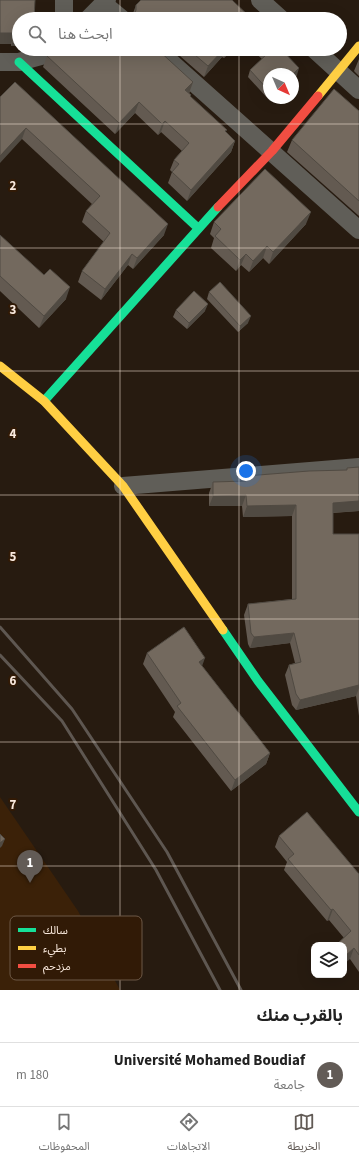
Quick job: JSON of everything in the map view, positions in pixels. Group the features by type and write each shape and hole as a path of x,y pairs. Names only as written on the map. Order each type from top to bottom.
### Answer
{"street":[{"path":"64,0 64,12"},
{"path":"260,0 273,12"},
{"path":"95,12 106,2 115,12"},
{"path":"44,401 198,228 272,151 337,70 359,46"},
{"path":"0,62 19,62 41,56"},
{"path":"164,56 359,230"},
{"path":"322,56 359,90"},
{"path":"19,62 198,228"},
{"path":"0,366 44,401 123,486 258,681 359,812"},
{"path":"123,486 359,467"}],"shaded area":[{"path":"0,797 81,916 10,916 10,980 115,980 120,990 0,990"}],"building":[{"path":"0,0 35,0 34,12 12,12 12,33 0,33"},
{"path":"141,0 232,0 245,12 135,12 136,5"},
{"path":"47,56 165,56 193,82 185,90 227,130 225,131 235,141 191,190 172,172 179,164 174,160 189,143 165,121 162,124 139,102 119,123"},
{"path":"196,56 217,56 208,66"},
{"path":"265,56 288,56 299,68 263,68 263,84 250,70"},
{"path":"15,82 168,224 137,258 132,254 105,289 82,271 110,233 86,211 100,196 26,128 0,156 0,97"},
{"path":"334,89 359,111 359,201 292,140"},
{"path":"265,169 311,212 273,252 267,246 253,261 246,254 240,260 215,236 221,229 214,222"},
{"path":"0,235 44,275 50,269 70,287 44,316 0,276"},
{"path":"220,282 251,316 240,326 209,292"},
{"path":"194,291 208,304 189,323 176,310"},
{"path":"359,467 359,501 333,503 333,534 359,534 359,685 300,700 296,694 289,665 301,662 294,633 254,637 251,633 248,604 296,599 296,505 247,506 246,495 213,496 213,482 246,481 246,476 309,471 347,470 347,468"},
{"path":"184,627 205,658 199,662 270,753 235,780 177,706 181,703 147,653"},
{"path":"307,812 359,874 359,955 354,948 347,954 347,942 339,942 351,931 333,909 331,910 288,859 294,854 279,836"},
{"path":"0,834 5,839 0,843"}],"railway":[{"path":"0,627 72,709 167,852 241,990"},
{"path":"0,655 62,721 156,870 220,990"}],"traffic: fast":[{"path":"19,62 198,228"},
{"path":"44,401 218,207"},
{"path":"223,630 258,681 359,812"}],"traffic: slow":[{"path":"318,96 359,46"},
{"path":"0,366 44,401 123,486 223,630"}],"traffic: jam":[{"path":"218,207 272,151 318,96"}],"place":[{"name":"Université Mohamed Boudiaf","path":"30,883"}]}
